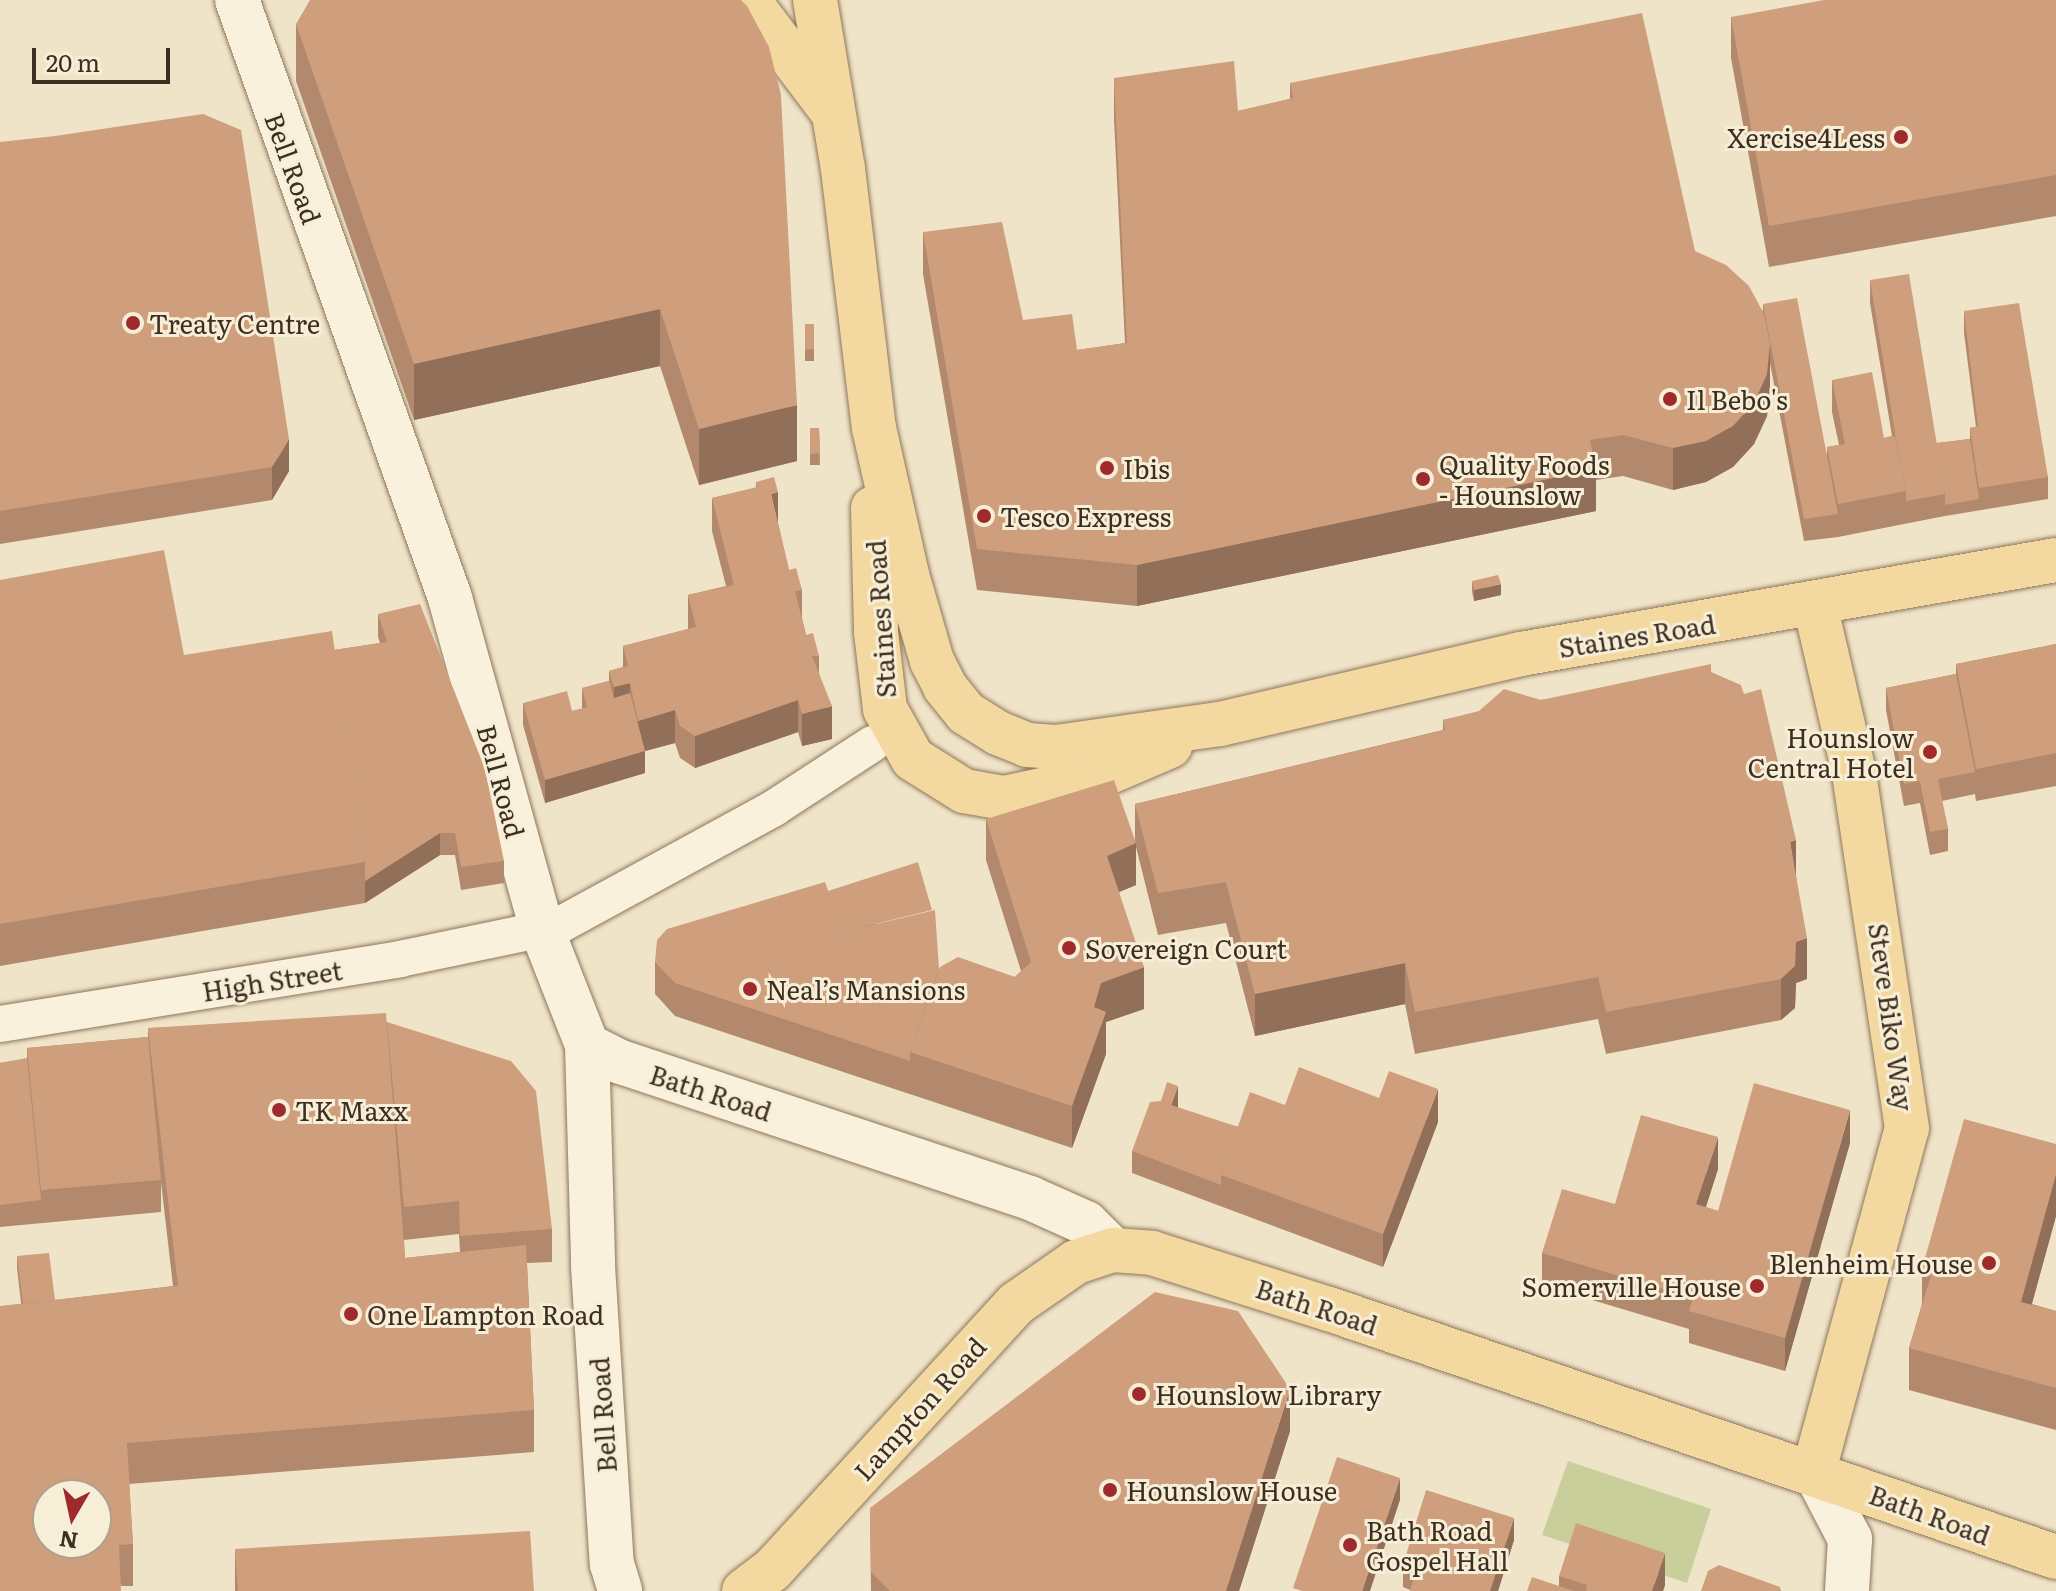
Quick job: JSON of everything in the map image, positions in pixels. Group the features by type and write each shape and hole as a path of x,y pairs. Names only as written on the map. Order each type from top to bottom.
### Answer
{"main road":[{"path":"748,0 834,113"},
{"name":"Staines Road","path":"815,0 834,113 874,428 876,632 885,709 913,759 964,791 1004,798 1031,795 1093,779 1220,724"},
{"name":"Staines Road","path":"874,428 932,661 966,713 1027,745 1056,747 1220,724 1521,654 1815,605 2056,560"},
{"name":"Steve Biko Way","path":"1814,1470 1907,1128 1907,1098 1853,768 1815,605"},
{"name":"Bath Road","path":"1113,1250 1152,1253 1329,1309 1814,1470 1941,1521 2056,1557"},
{"name":"Lampton Road","path":"744,1591 772,1570 1017,1303 1076,1262 1113,1250"}],"street":[{"name":"Bell Road","path":"237,0 450,598 542,930 587,1045 593,1266 612,1564 620,1591"},
{"name":"High Street","path":"0,1024 542,930 774,808 872,744"},
{"name":"Bath Road","path":"587,1045 621,1062 1030,1198 1086,1223 1113,1250"},
{"path":"1814,1470 1850,1539 1847,1591"}],"green space":[{"path":"1568,1461 1711,1509 1687,1583 1542,1535"}],"building":[{"path":"310,0 741,0 769,47 781,95 797,405 699,429 660,309 414,364 296,24"},
{"name":"Xercise4Less","path":"1824,0 2056,0 2056,175 1769,226 1731,17"},
{"path":"1642,13 1695,251 1726,265 1749,286 1764,314 1770,344 1767,374 1754,403 1733,426 1706,441 1673,448 1623,435 1590,440 1596,469 1137,565 977,549 923,232 1002,222 1023,320 1072,314 1077,350 1127,343 1114,78 1234,61 1238,111 1293,98 1290,83"},
{"name":"Treaty Centre","path":"203,114 241,130 289,439 272,467 0,511 0,142"},
{"path":"1909,274 1945,494 1906,501 1870,280"},
{"path":"1797,298 1838,514 1804,519 1763,304"},
{"path":"2019,303 2048,477 1979,488 1970,428 1978,426 1964,311"},
{"path":"805,324 814,324 814,349 805,350"},
{"path":"1872,372 1884,438 1895,436 1906,491 1838,504 1827,447 1845,444 1832,380"},
{"path":"810,428 819,428 820,453 810,454"},
{"path":"1970,439 1979,499 1945,505 1936,443"},
{"path":"774,477 778,492 771,494 789,570 796,568 802,590 795,591 806,635 813,633 819,656 812,656 832,706 802,714 798,700 695,736 680,726 675,710 638,721 630,683 614,687 609,671 628,666 623,646 696,627 688,595 734,585 712,498 757,487 756,482"},
{"path":"164,550 184,655 332,631 365,862 0,924 0,580"},
{"path":"1498,575 1501,584 1474,590 1472,581"},
{"path":"420,604 485,769 504,861 461,867 455,833 440,833 365,881 365,862 334,650 387,642 378,614"},
{"path":"2056,644 2056,753 1976,769 1956,664"},
{"path":"1711,664 1711,672 1741,685 1744,694 1761,689 1796,840 1790,842 1807,938 1796,942 1795,966 1781,979 1606,1012 1598,977 1415,1012 1405,963 1255,994 1226,882 1158,893 1135,804 1445,730 1443,720 1479,711 1504,689 1541,700"},
{"name":"Hounslow Central Hotel","path":"1956,674 1975,772 1938,779 1948,829 1930,832 1920,781 1904,784 1886,688"},
{"path":"609,681 614,698 630,693 645,751 545,780 523,703 567,691 572,711 587,707 582,688"},
{"name":"Sovereign Court","path":"1114,780 1136,843 1107,856 1144,967 1101,983 1094,1007 1106,1012 1072,1106 910,1052 940,967 958,957 1015,977 1031,962 986,819"},
{"path":"918,862 932,910 843,932 828,891"},
{"path":"825,882 843,932 935,910 939,969 910,1052 910,1061 675,983 655,962 657,940 667,929"},
{"name":"One Lampton Road","path":"386,1013 405,1258 526,1245 534,1410 127,1443 133,1544 119,1545 121,1591 0,1591 0,1306 178,1286 148,1028"},
{"path":"387,1022 511,1061 536,1091 552,1229 460,1236 459,1201 404,1207"},
{"path":"148,1037 161,1180 41,1190 27,1048"},
{"path":"27,1058 41,1200 0,1205 0,1063"},
{"path":"1299,1067 1379,1098 1389,1071 1438,1089 1383,1234 1221,1175 1250,1092 1285,1105"},
{"path":"1167,1082 1178,1086 1171,1105 1238,1127 1221,1175 1221,1185 1132,1151 1150,1102 1161,1101"},
{"path":"1754,1083 1850,1110 1785,1338 1689,1311 1693,1298 1542,1253 1562,1189 1615,1204 1641,1115 1718,1137 1696,1204 1718,1211"},
{"name":"Blenheim House","path":"1964,1119 2056,1144 2056,1174 2021,1302 2056,1311 2056,1388 1909,1348 1932,1272 1922,1269"},
{"path":"49,1253 55,1300 23,1303 17,1256"},
{"name":"Hounslow House","path":"1155,1292 1238,1311 1290,1389 1226,1591 890,1591 871,1572 870,1508"},
{"name":"Bath Road Gospel Hall","path":"1337,1457 1400,1478 1362,1591 1302,1591 1293,1588"},
{"path":"1426,1490 1514,1518 1490,1591 1410,1591 1416,1569 1403,1565"},
{"path":"1576,1523 1665,1553 1652,1591 1586,1591 1587,1585 1559,1576"},
{"path":"530,1531 534,1591 238,1591 235,1549"},
{"path":"1719,1565 1780,1587 1781,1591 1701,1591 1708,1571"},
{"path":"1532,1577 1574,1591 1527,1591"}],"place":[{"name":"Xercise4Less","path":"1901,137"},
{"name":"Treaty Centre","path":"133,323"},
{"name":"Il Bebo's","path":"1670,399"},
{"name":"Ibis","path":"1107,468"},
{"name":"Quality Foods - Hounslow","path":"1423,479"},
{"name":"Tesco Express","path":"984,516"},
{"name":"Hounslow Central Hotel","path":"1930,752"},
{"name":"Sovereign Court","path":"1069,948"},
{"name":"Neal’s Mansions","path":"750,989"},
{"name":"TK Maxx","path":"279,1110"},
{"name":"Blenheim House","path":"1989,1263"},
{"name":"Somerville House","path":"1757,1286"},
{"name":"One Lampton Road","path":"351,1314"},
{"name":"Hounslow Library","path":"1139,1394"},
{"name":"Hounslow House","path":"1110,1490"},
{"name":"Bath Road Gospel Hall","path":"1350,1545"}]}
